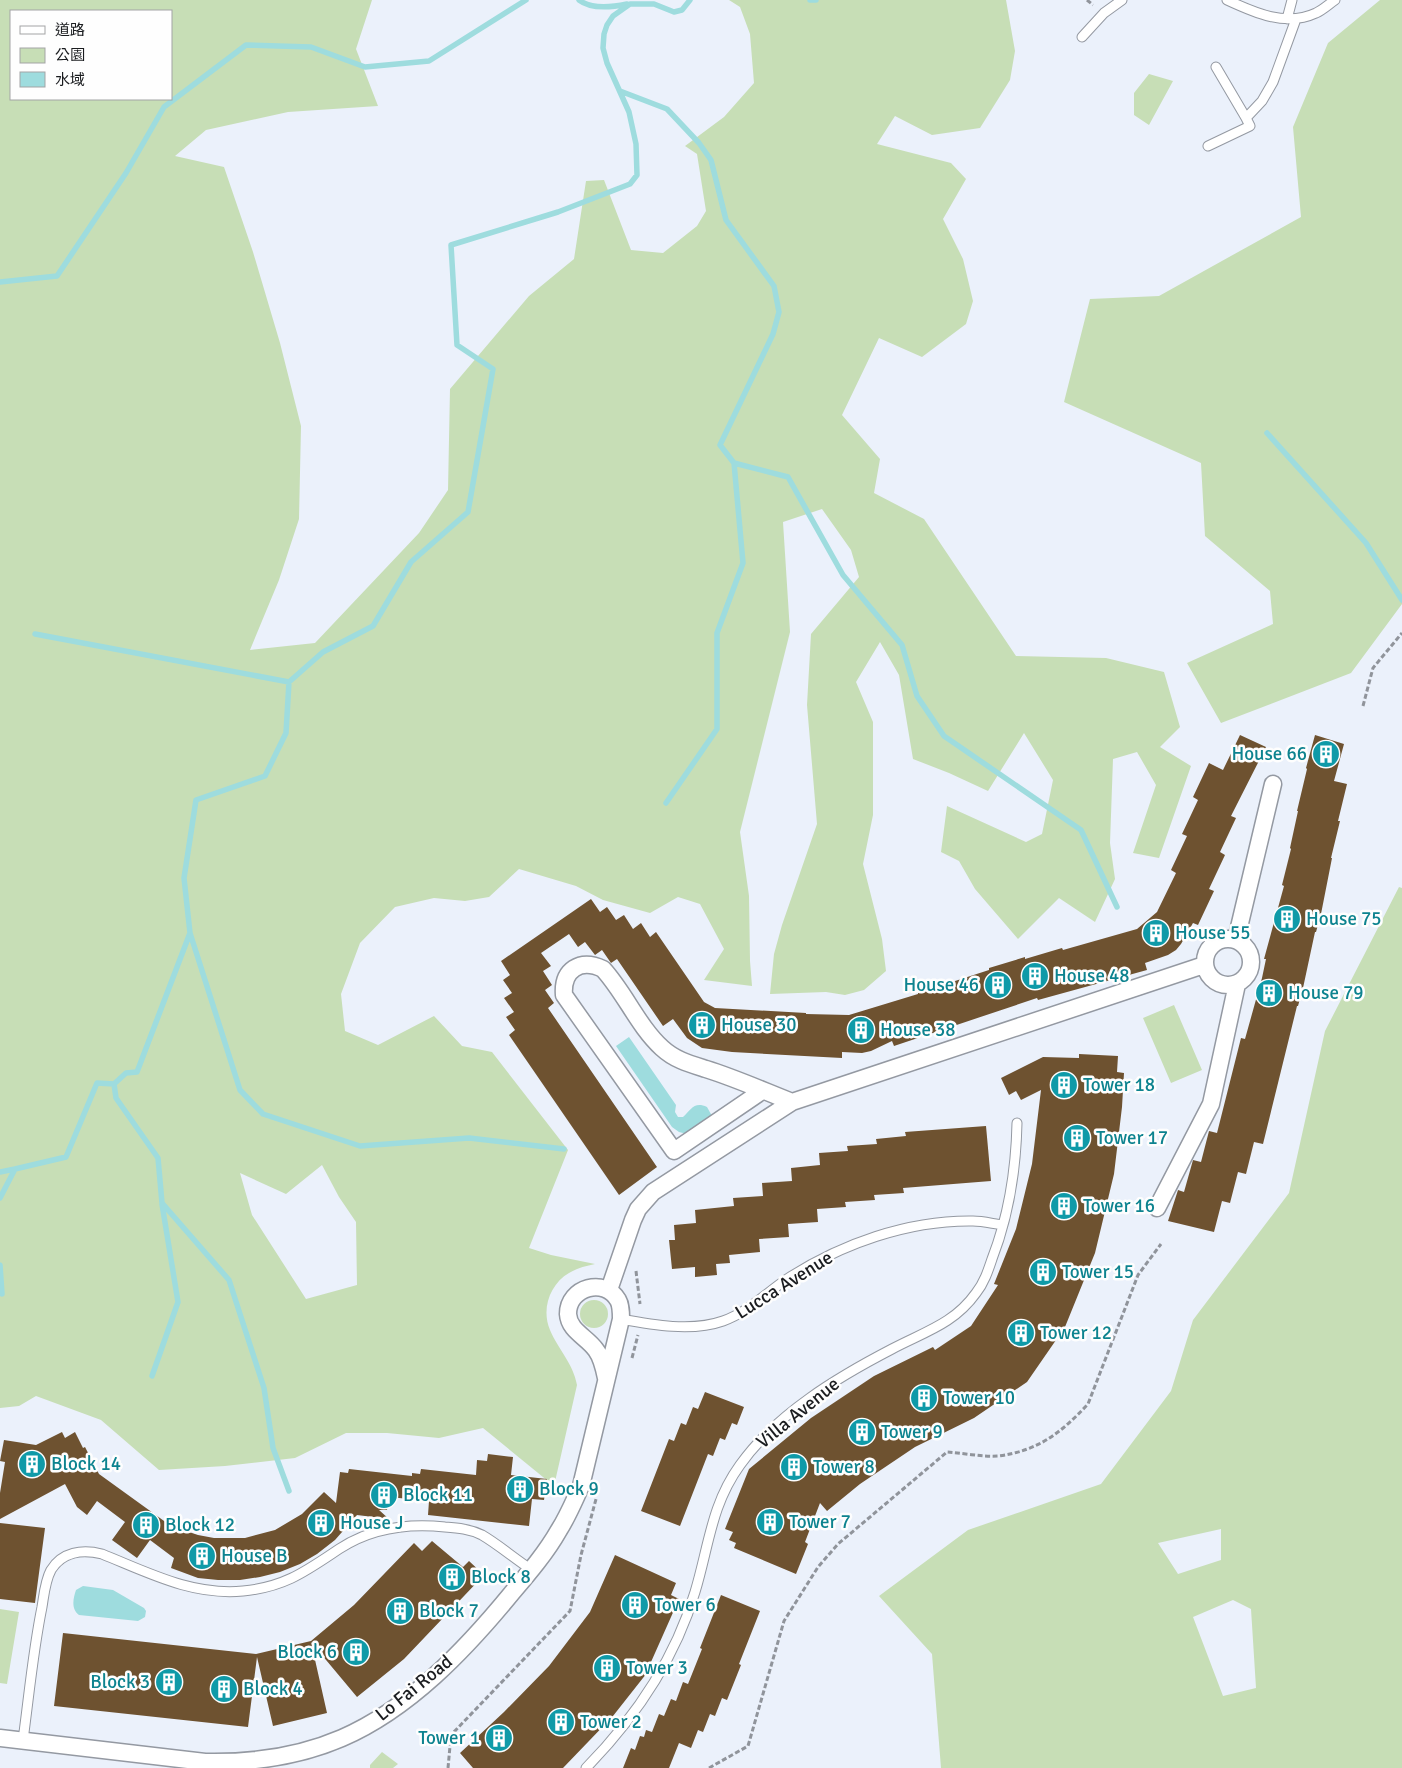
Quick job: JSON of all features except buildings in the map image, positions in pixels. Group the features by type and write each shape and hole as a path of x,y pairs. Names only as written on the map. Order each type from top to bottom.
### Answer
{"street":[{"path":"1236,940 1273,784"},
{"path":"1157,1208 1210,1104 1237,984 1248,973 1251,958 1243,944 1228,938 1220,939 1208,949 1204,964 1210,978 1216,982 1222,985 1237,984"},
{"path":"762,1091 674,1151 564,996 563,987 566,978 578,966 586,964 595,965 603,969 652,1038 663,1049 691,1065 706,1069 792,1102"},
{"path":"609,1290 633,1220 638,1210 654,1192 792,1102 1204,964"},
{"path":"606,1378 601,1358 588,1341 574,1329 568,1314 573,1298 585,1288 593,1286 609,1290 618,1300 621,1319"},
{"name":"Lo Fai Road","path":"0,1738 205,1762 258,1764 342,1738 393,1710 416,1692 457,1654 496,1613 532,1570 560,1530 581,1486 621,1319"}],"lane":[{"path":"1082,37 1104,13 1122,0"},
{"path":"1227,0 1270,17 1286,19 1296,19 1317,13 1335,0"},
{"path":"1286,19 1292,0"},
{"path":"1246,118 1262,101 1273,82 1296,19"},
{"path":"1208,146 1250,126 1216,66"},
{"name":"Villa Avenue","path":"586,1768 630,1718 650,1689 667,1658 695,1594 716,1510 726,1487 756,1445 774,1428 832,1384 887,1351 943,1324 955,1315 977,1292 985,1278 1004,1225 1012,1186 1017,1123"},
{"name":"Lucca Avenue","path":"621,1319 664,1325 706,1325 722,1321 750,1308 786,1280 810,1265 863,1241 919,1226 948,1222 975,1221 1004,1225"},
{"path":"23,1740 36,1639 47,1581 51,1570 58,1562 68,1555 79,1551 102,1554 190,1588 208,1591 244,1591 278,1584 295,1578 339,1549 369,1534 419,1525 465,1529 473,1532 489,1540 532,1570"}],"path":[{"path":"1363,706 1373,668 1402,633"},
{"path":"710,1768 748,1746 784,1621 818,1567 838,1544 947,1452 997,1456 1027,1449 1055,1435 1072,1421 1088,1404 1138,1275 1161,1244"}],"green space":[{"path":"0,0 372,0 356,49 378,106 288,112 206,130 175,156 224,167 253,252 280,343 301,426 299,519 279,580 250,650 315,643 419,533 448,490 450,389 529,296 574,259 586,181 604,180 631,250 663,253 697,226 706,211 697,154 685,146 724,117 754,83 750,34 740,7 729,0 1006,0 1015,51 1010,80 980,128 932,135 895,116 877,144 951,163 966,179 943,219 963,259 973,301 966,324 922,357 879,338 842,415 880,459 874,493 924,519 1016,656 1106,658 1164,672 1180,727 1160,747 1191,766 1159,858 1133,853 1156,785 1137,752 1113,759 1110,843 1115,879 1095,922 1059,898 1018,939 975,889 959,861 941,852 947,806 1026,842 1042,834 1053,780 1024,733 988,791 913,759 899,675 880,642 856,682 873,722 873,815 863,864 882,939 886,971 864,990 845,995 826,992 770,994 774,954 782,925 817,824 807,705 811,634 859,577 851,550 822,509 783,522 790,632 740,832 749,896 752,986 704,980 724,949 700,904 678,897 650,913 603,900 576,886 519,869 489,897 465,901 434,898 395,907 360,943 341,994 345,1031 378,1045 434,1016 462,1046 492,1052 568,1150 529,1248 551,1255 595,1264 575,1270 562,1278 552,1290 547,1306 547,1322 550,1330 569,1363 577,1385 554,1486 483,1428 439,1438 387,1433 346,1433 295,1458 225,1466 159,1470 101,1420 36,1396 19,1406 0,1408","holes":["322,1165 339,1197 356,1222 357,1285 306,1299 252,1215 240,1173 286,1194"]},
{"path":"1380,0 1402,0 1402,604 1351,673 1221,723 1187,663 1273,624 1270,591 1205,536 1201,463 1064,402 1090,299 1159,296 1301,217 1293,127 1328,43"},
{"path":"1149,74 1173,81 1149,125 1134,115 1134,93"},
{"path":"1399,887 1402,888 1402,1768 941,1768 932,1654 879,1596 968,1530 1101,1484 1171,1391 1193,1320 1289,1193 1325,1031","holes":["1221,1529 1221,1560 1178,1574 1158,1543","1233,1600 1251,1609 1256,1688 1223,1696 1193,1617"]},
{"path":"1174,1005 1202,1070 1171,1083 1143,1018"},
{"path":"594,1300 604,1304 608,1314 604,1324 594,1328 584,1324 580,1314 584,1304"},
{"path":"0,1609 19,1612 7,1684 0,1683"},
{"path":"382,1752 398,1764 393,1768 370,1768 370,1765"}],"water":[{"path":"629,1037 676,1105 675,1112 678,1117 683,1117 693,1107 699,1105 707,1107 712,1116 687,1134 679,1132 672,1127 616,1046"},
{"path":"83,1586 113,1590 144,1608 146,1611 145,1617 138,1621 79,1615 74,1607 74,1600 76,1590"}],"waterway":[{"path":"0,282 57,276 126,173 164,107 246,45 311,47 365,67 429,61 526,0"},
{"path":"579,0 596,6 609,7 627,4"},
{"path":"289,1491 273,1448 264,1388 229,1280 162,1203 158,1158 116,1098 114,1084 126,1073 137,1072 190,933 184,878 196,800 265,776 286,733 289,682 323,652 373,626 411,562 468,512 493,369 457,345 451,245 558,212 630,184 637,175 636,144 629,112 607,63 603,48 604,34 613,16 630,4 654,4 674,12 682,10 690,0"},
{"path":"810,0 816,0"},
{"path":"620,91 667,109 699,143 711,160 726,220 774,286 779,312 773,334 720,445 734,463 743,563 717,633 717,729 666,803"},
{"path":"1267,433 1366,543 1402,600"},
{"path":"734,463 788,477 843,575 902,645 917,696 944,736 1081,830 1117,907"},
{"path":"35,634 289,682"},
{"path":"190,933 240,1090 263,1114 360,1146 469,1138 564,1149"},
{"path":"0,1198 15,1169 66,1157 97,1083 114,1084"},
{"path":"0,1172 15,1169"},
{"path":"152,1376 178,1302 162,1204"},
{"path":"0,1265 2,1294"}],"place":[{"name":"House 66","path":"1326,754"},
{"name":"House 75","path":"1287,919"},
{"name":"House 55","path":"1156,933"},
{"name":"House 48","path":"1035,976"},
{"name":"House 46","path":"998,985"},
{"name":"House 79","path":"1269,993"},
{"name":"House 30","path":"702,1025"},
{"name":"House 38","path":"861,1030"},
{"name":"Tower 18","path":"1064,1085"},
{"name":"Tower 17","path":"1077,1138"},
{"name":"Tower 16","path":"1064,1206"},
{"name":"Tower 15","path":"1043,1272"},
{"name":"Tower 12","path":"1021,1333"},
{"name":"Tower 10","path":"924,1398"},
{"name":"Tower 9","path":"862,1432"},
{"name":"Block 14","path":"32,1464"},
{"name":"Tower 8","path":"794,1467"},
{"name":"Block 9","path":"520,1489"},
{"name":"Block 11","path":"384,1495"},
{"name":"Tower 7","path":"770,1522"},
{"name":"House J","path":"321,1523"},
{"name":"Block 12","path":"146,1525"},
{"name":"House B","path":"202,1556"},
{"name":"Block 8","path":"452,1577"},
{"name":"Tower 6","path":"635,1605"},
{"name":"Block 7","path":"400,1611"},
{"name":"Block 6","path":"356,1652"},
{"name":"Tower 3","path":"607,1668"},
{"name":"Block 3","path":"169,1682"},
{"name":"Block 4","path":"224,1689"},
{"name":"Tower 2","path":"561,1722"},
{"name":"Tower 1","path":"499,1738"}]}
